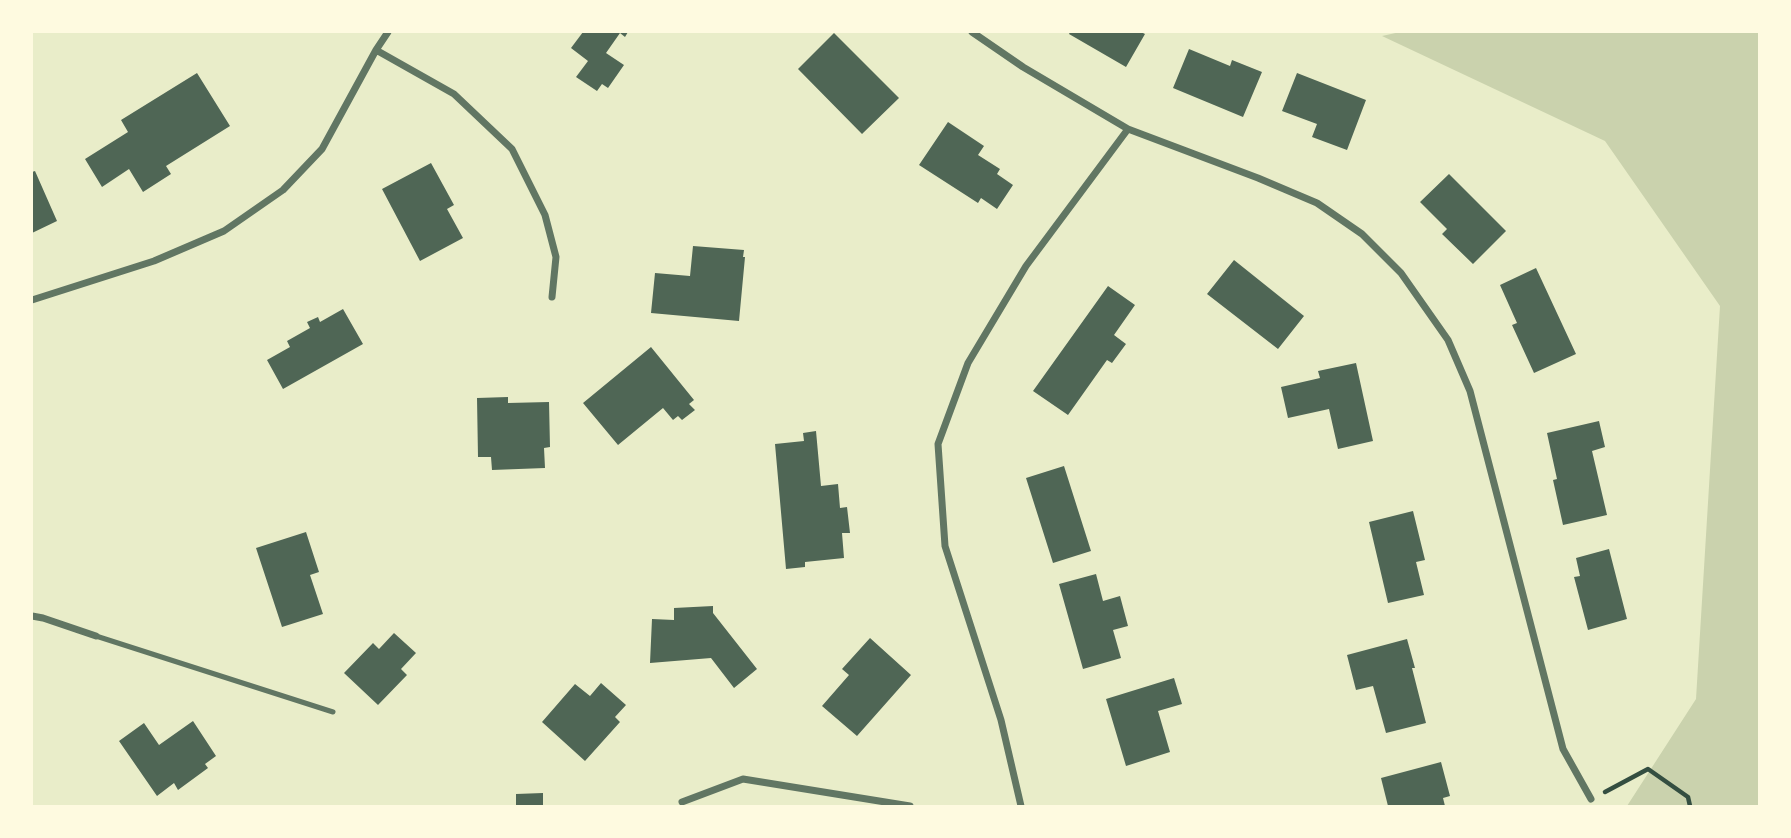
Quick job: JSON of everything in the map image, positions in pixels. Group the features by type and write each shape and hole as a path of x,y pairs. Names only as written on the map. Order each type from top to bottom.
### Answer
{"street":[{"path":"32,300 154,261 224,231 283,190 322,149 388,32"},
{"path":"972,32 1023,67 1128,129 1317,203 1362,234 1401,273 1448,340 1470,391 1563,749 1591,799"},
{"path":"376,50 454,94 512,149 545,215 556,257 552,297"},
{"path":"1021,807 1001,720 946,546 938,443 968,363 1020,277 1128,129"},
{"path":"32,617 43,618 96,636"},
{"path":"682,802 743,779 909,807"}],"lane":[{"path":"96,636 333,712"}],"path":[{"path":"1591,799 1648,769 1688,797 1690,807"}],"green space":[{"path":"1400,32 1759,32 1759,806 1627,806 1696,699 1720,306 1605,141 1382,36"}],"building":[{"path":"583,32 628,32 625,37 620,33 606,53 624,65 608,88 602,84 597,91 576,77 588,61 571,48"},
{"path":"834,33 899,98 862,134 798,69"},
{"path":"1069,34 1145,34 1126,67"},
{"path":"1189,49 1230,66 1232,60 1262,72 1243,117 1173,88"},
{"path":"197,73 230,126 166,166 171,174 143,192 129,169 102,187 85,159 128,132 121,120"},
{"path":"1297,73 1366,100 1347,150 1312,137 1317,124 1282,111"},
{"path":"948,122 984,146 978,155 1000,169 997,174 1013,185 997,209 981,198 978,203 919,165"},
{"path":"431,163 454,205 447,209 463,238 420,261 382,189"},
{"path":"35,171 57,221 32,233 32,172"},
{"path":"1449,174 1506,231 1473,264 1442,234 1447,229 1420,202"},
{"path":"693,246 744,250 739,321 651,313 655,273 690,276"},
{"path":"1234,260 1304,316 1278,349 1207,294"},
{"path":"1536,268 1576,354 1534,373 1512,325 1517,323 1500,285"},
{"path":"1108,286 1135,305 1114,335 1126,344 1112,363 1107,360 1068,415 1033,391"},
{"path":"343,309 363,344 283,389 267,360 290,347 287,341 310,328 307,322 318,317 320,322"},
{"path":"651,347 694,400 689,404 695,410 682,420 678,416 673,420 663,408 618,445 583,403"},
{"path":"1356,363 1373,441 1338,449 1329,409 1288,418 1281,387 1320,378 1318,371"},
{"path":"508,397 508,403 549,402 550,447 544,448 545,468 492,470 491,457 478,457 477,398"},
{"path":"1599,421 1605,447 1592,451 1607,515 1563,525 1553,480 1557,479 1547,433"},
{"path":"816,431 821,486 838,484 840,508 847,507 850,533 842,533 844,558 805,562 805,567 786,569 775,444 804,441 803,433"},
{"path":"1064,466 1091,551 1053,563 1026,478"},
{"path":"1413,511 1425,560 1416,562 1424,595 1388,603 1369,522"},
{"path":"306,532 319,572 310,575 323,614 282,627 256,548"},
{"path":"1609,549 1627,619 1588,630 1574,577 1580,576 1576,558"},
{"path":"1096,574 1103,601 1120,596 1128,626 1113,630 1121,658 1083,669 1059,584"},
{"path":"713,606 713,613 757,669 734,688 711,658 650,663 652,619 674,620 674,608"},
{"path":"394,633 416,653 401,669 407,675 378,705 344,673 373,643 379,649"},
{"path":"870,638 911,675 857,736 822,706 849,675 842,669"},
{"path":"1407,639 1426,723 1386,733 1373,686 1356,690 1347,655"},
{"path":"1174,678 1182,704 1158,711 1170,752 1126,766 1106,699"},
{"path":"601,683 626,705 615,717 620,722 585,761 542,722 575,684 590,696"},
{"path":"193,721 216,756 205,764 208,768 178,790 174,783 157,796 119,741 144,723 159,745"},
{"path":"1441,762 1450,796 1443,798 1445,806 1388,806 1381,778"},
{"path":"543,793 543,806 516,806 516,794"}]}
